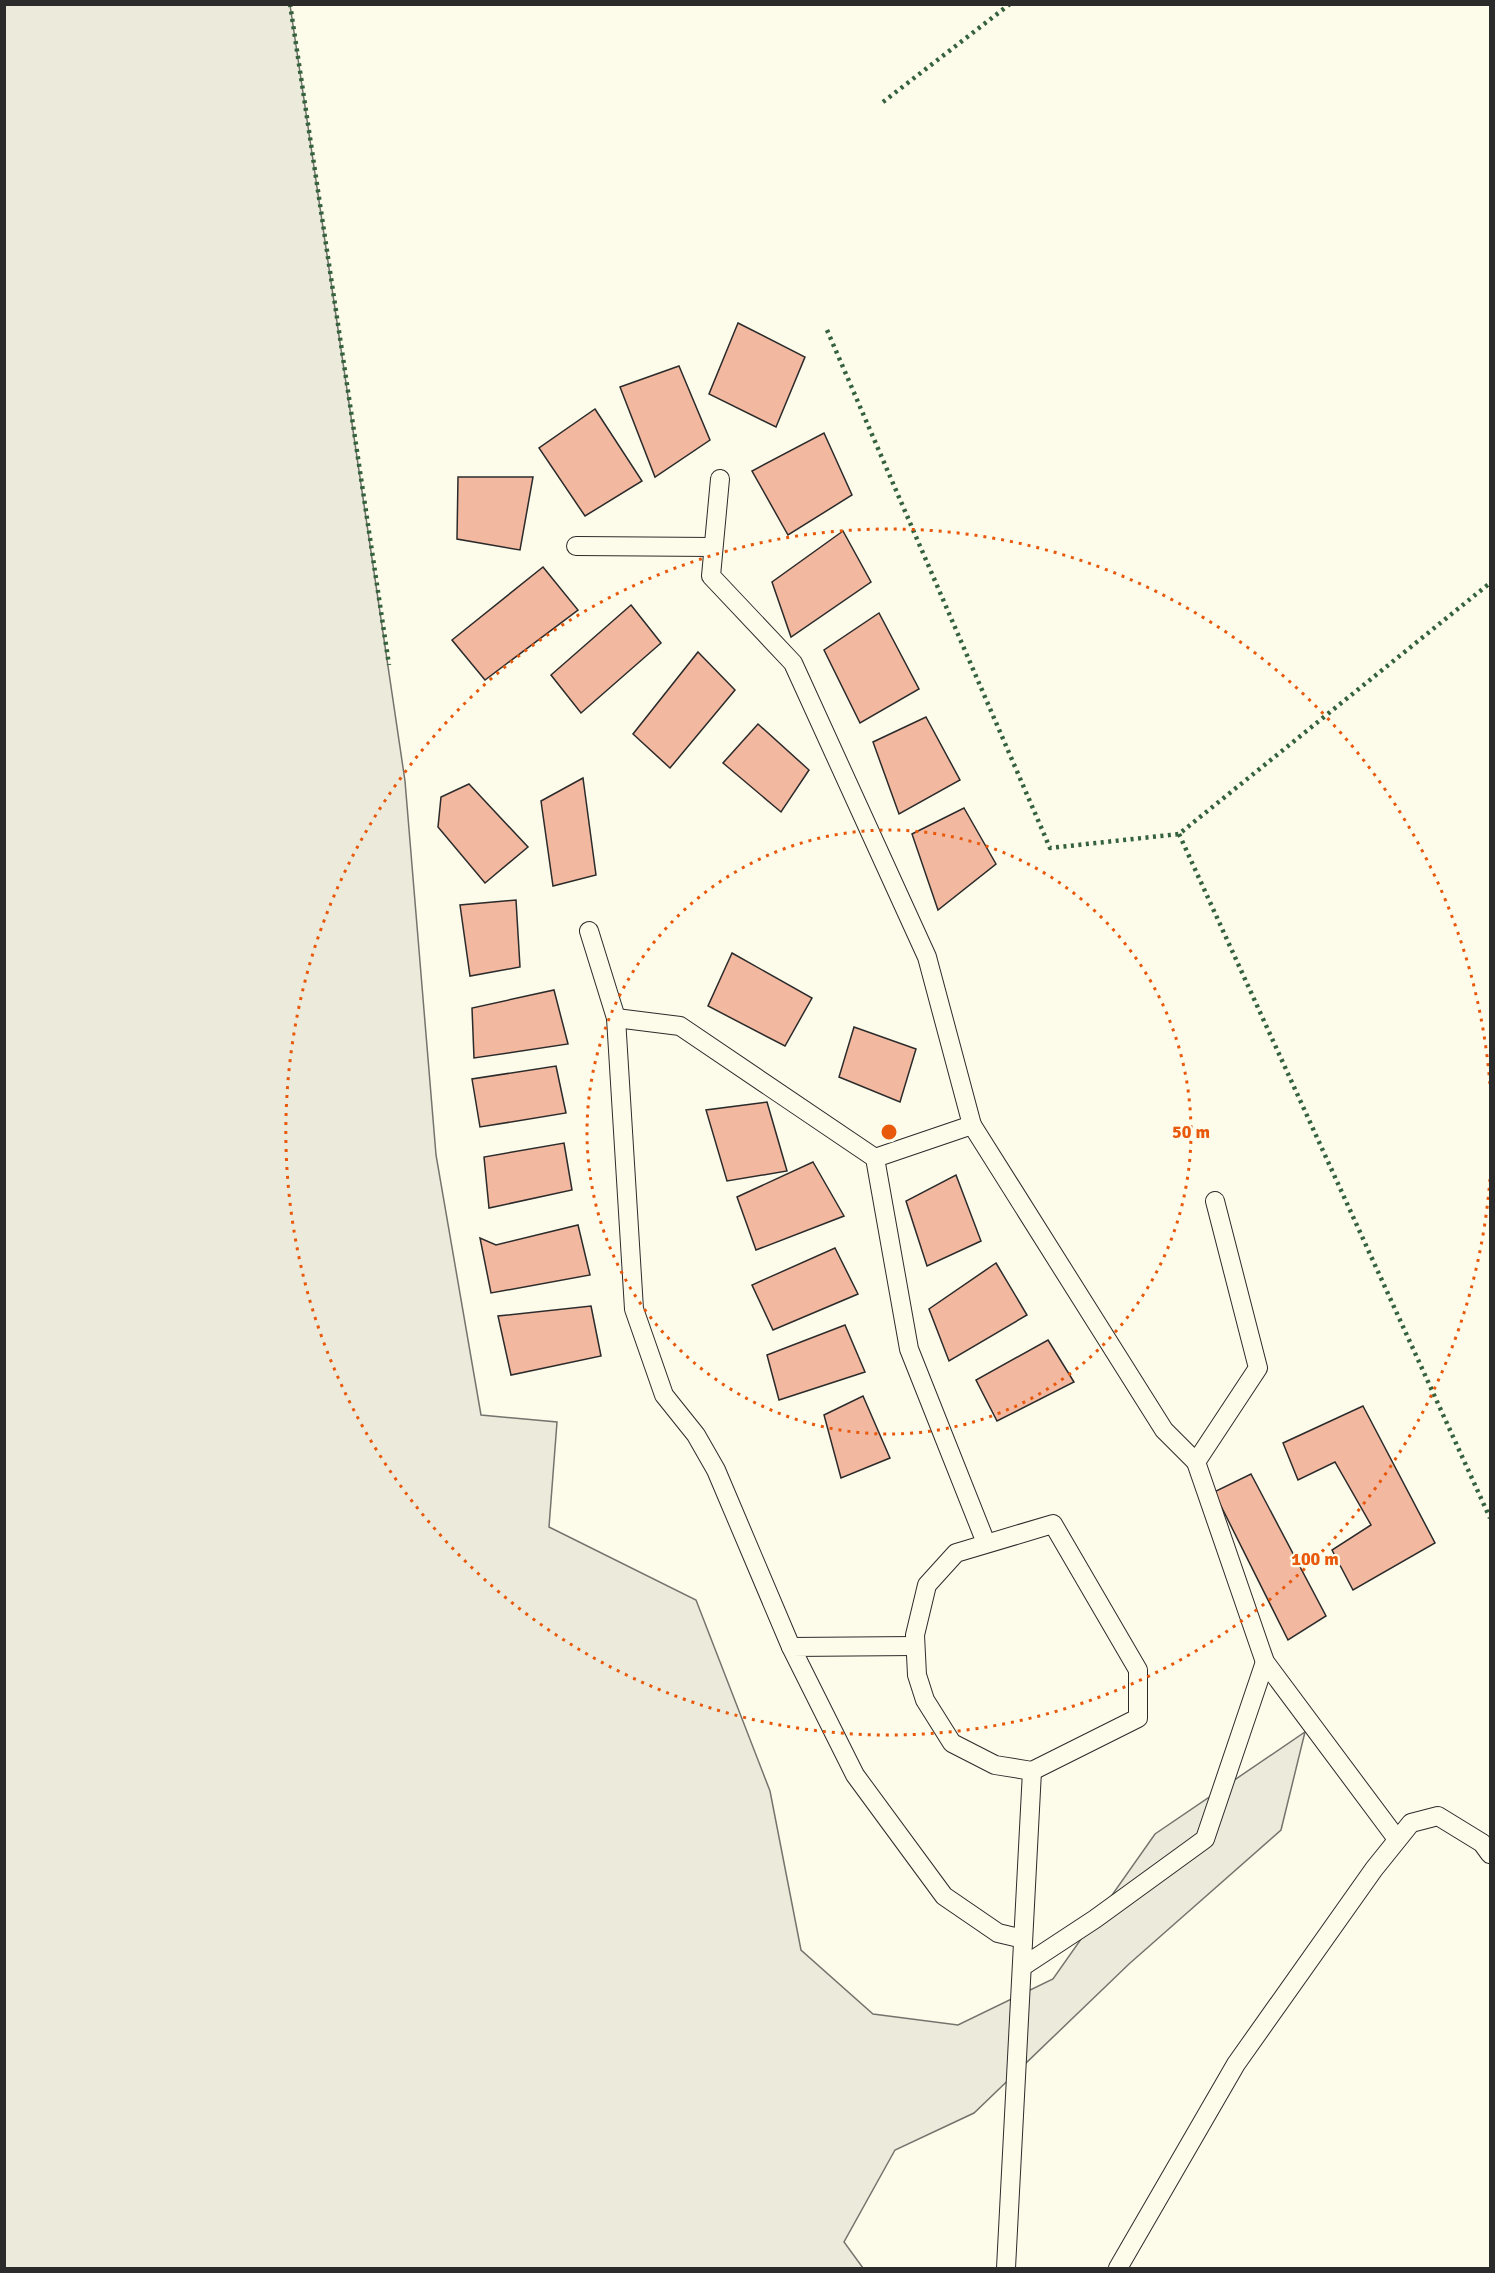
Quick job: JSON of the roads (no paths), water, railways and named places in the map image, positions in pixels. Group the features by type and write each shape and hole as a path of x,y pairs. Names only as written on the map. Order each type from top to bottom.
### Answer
{"lane":[{"path":"720,479 711,576 794,663 927,957 972,1125 1164,1430 1196,1462 1265,1662 1397,1839"},
{"path":"576,546 713,547"},
{"path":"590,932 616,1018 634,1309 663,1395 696,1435 716,1470 791,1647 855,1775 944,1896 998,1933 1023,1939"},
{"path":"616,1018 680,1026 875,1158 909,1349 986,1543"},
{"path":"875,1158 972,1125"},
{"path":"1196,1462 1258,1368 1215,1201"},
{"path":"1053,1524 1138,1670 1138,1718 1032,1772 994,1765 952,1743 925,1700 917,1675 915,1635 927,1586 956,1553 986,1543 1053,1524"},
{"path":"791,1647 915,1646"},
{"path":"1022,1967 1095,1919 1205,1839 1265,1662"},
{"path":"1006,2268 1032,1772"},
{"path":"1118,2268 1236,2064 1374,1869 1411,1823 1438,1816 1482,1843 1491,1854"}]}
